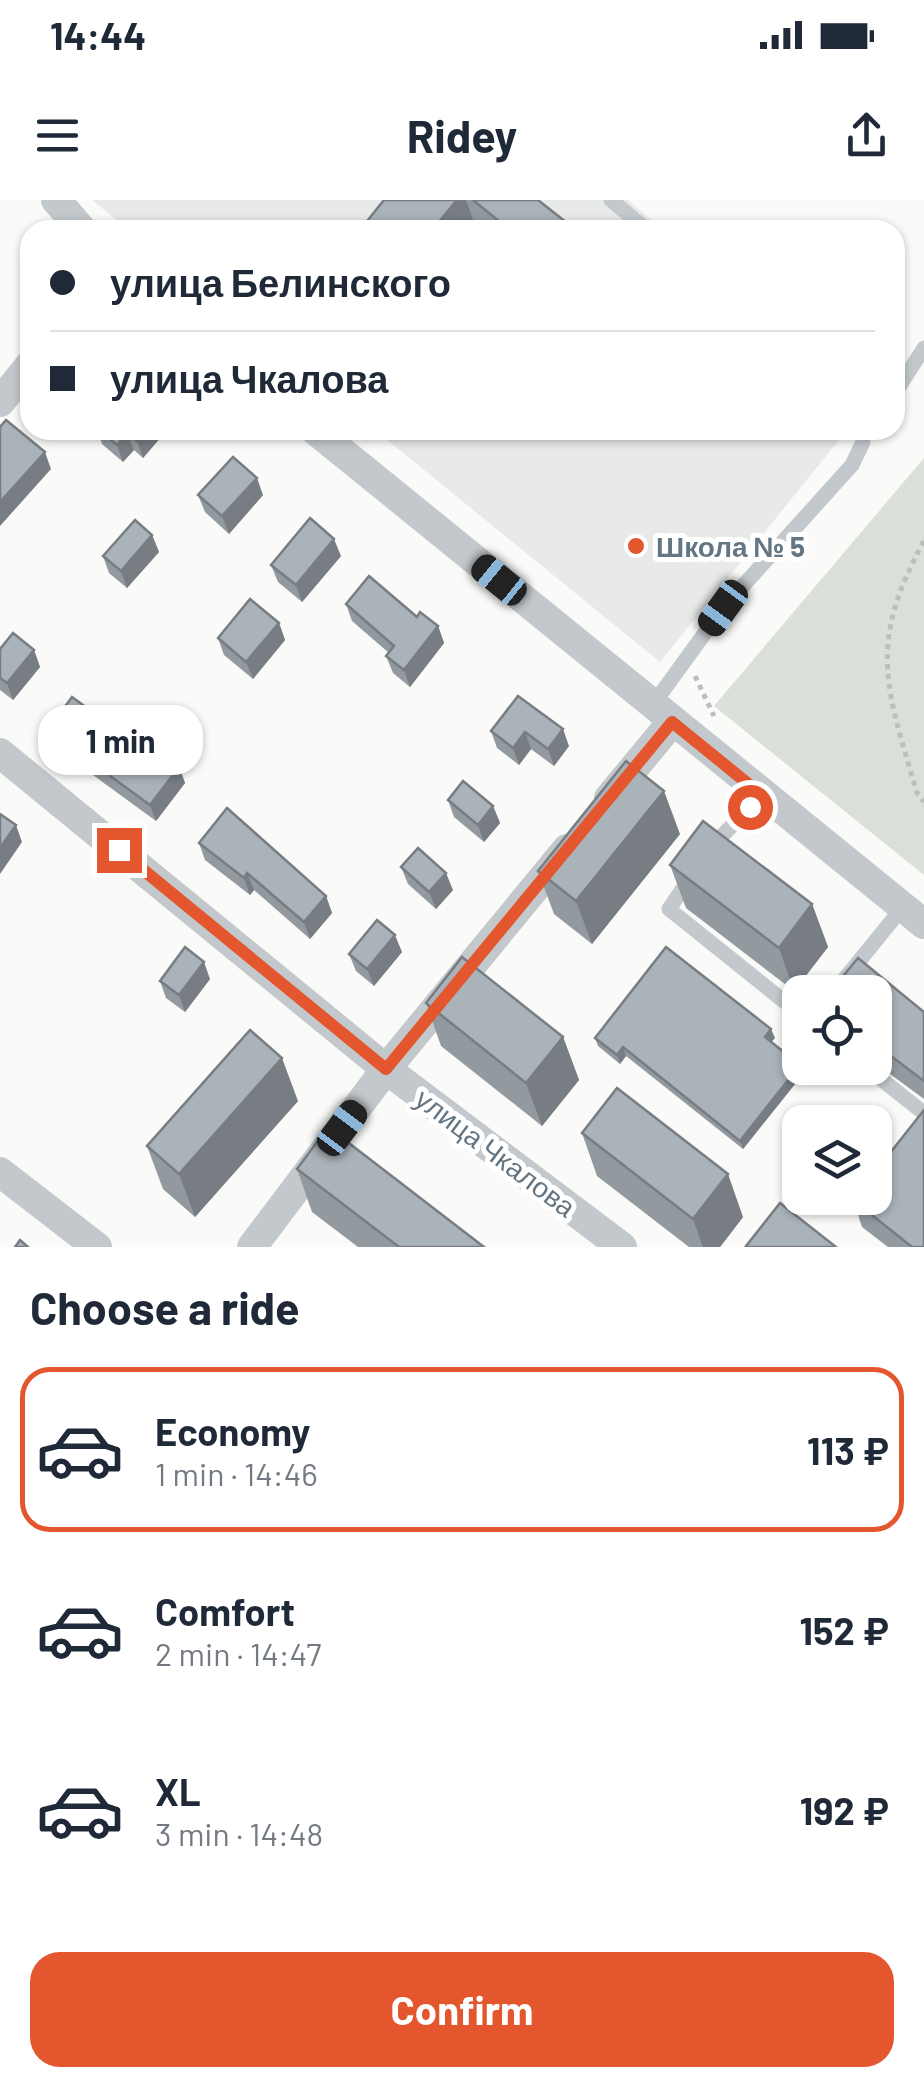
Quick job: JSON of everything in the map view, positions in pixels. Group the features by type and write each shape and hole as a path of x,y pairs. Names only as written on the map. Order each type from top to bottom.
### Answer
{"street":[{"path":"56,200 73,220"},
{"path":"0,402 20,378"},
{"path":"327,440 914,916"},
{"path":"252,1247 662,714"},
{"name":"улица Чкалова","path":"0,753 386,1069 622,1247"},
{"path":"0,1172 96,1247"}],"lane":[{"path":"610,200 635,220"},
{"path":"905,377 924,348"},
{"path":"662,714 686,658 723,608 852,464 862,440"},
{"path":"762,795 709,850 668,909 782,1000"},
{"path":"852,975 914,916"},
{"path":"889,1085 924,1113"}],"path":[{"path":"924,541 889,624 885,684 917,792 924,802"},
{"path":"686,658 718,725"}],"shaded area":[{"path":"92,200 628,200 651,220 117,220"},
{"name":"Школа № 5","path":"387,440 839,440 660,662"},
{"path":"924,458 924,875 714,706"}],"building":[{"path":"384,200 457,200 440,220 368,220"},
{"path":"473,200 538,200 563,220 498,220"},
{"path":"6,420 20,431 20,440 30,440 45,452 0,502 0,427"},
{"path":"233,457 257,478 222,516 198,495"},
{"path":"310,518 334,539 296,585 271,565"},
{"path":"135,520 152,535 121,571 103,556"},
{"path":"369,576 417,617 420,612 438,626 404,670 386,656 394,646 346,604"},
{"path":"250,599 279,623 246,662 218,638"},
{"path":"13,633 34,650 7,683 0,678 0,649"},
{"path":"518,696 563,729 548,749 525,732 513,748 491,731"},
{"path":"72,697 150,754 155,749 179,767 150,805 76,751 83,742 54,722"},
{"path":"626,761 664,791 576,901 538,871"},
{"path":"463,781 493,806 478,825 448,800"},
{"path":"227,808 326,896 304,922 247,873 244,878 199,843"},
{"path":"0,814 16,825 0,848"},
{"path":"703,821 812,904 779,948 670,865"},
{"path":"418,848 446,873 429,892 401,867"},
{"path":"377,920 395,935 367,969 349,954"},
{"path":"185,947 204,962 179,995 160,981"},
{"path":"666,947 771,1029 765,1037 782,1051 784,1085 740,1141 623,1047 617,1055 595,1038"},
{"path":"462,957 563,1037 526,1083 426,1003"},
{"path":"858,958 879,975 844,975"},
{"path":"892,986 924,1012 924,1081 892,1057"},
{"path":"250,1030 282,1058 179,1174 147,1146"},
{"path":"617,1088 728,1174 693,1219 582,1133"},
{"path":"924,1110 924,1247 912,1247 872,1215 892,1215 892,1150"},
{"path":"328,1127 484,1247 399,1247 297,1169"},
{"path":"780,1203 782,1215 795,1215 836,1247 748,1247"}],"place":[{"name":"Школа № 5","path":"636,546"}],"route":[{"path":"119,850 386,1069 672,722 762,795 750,807"}]}
